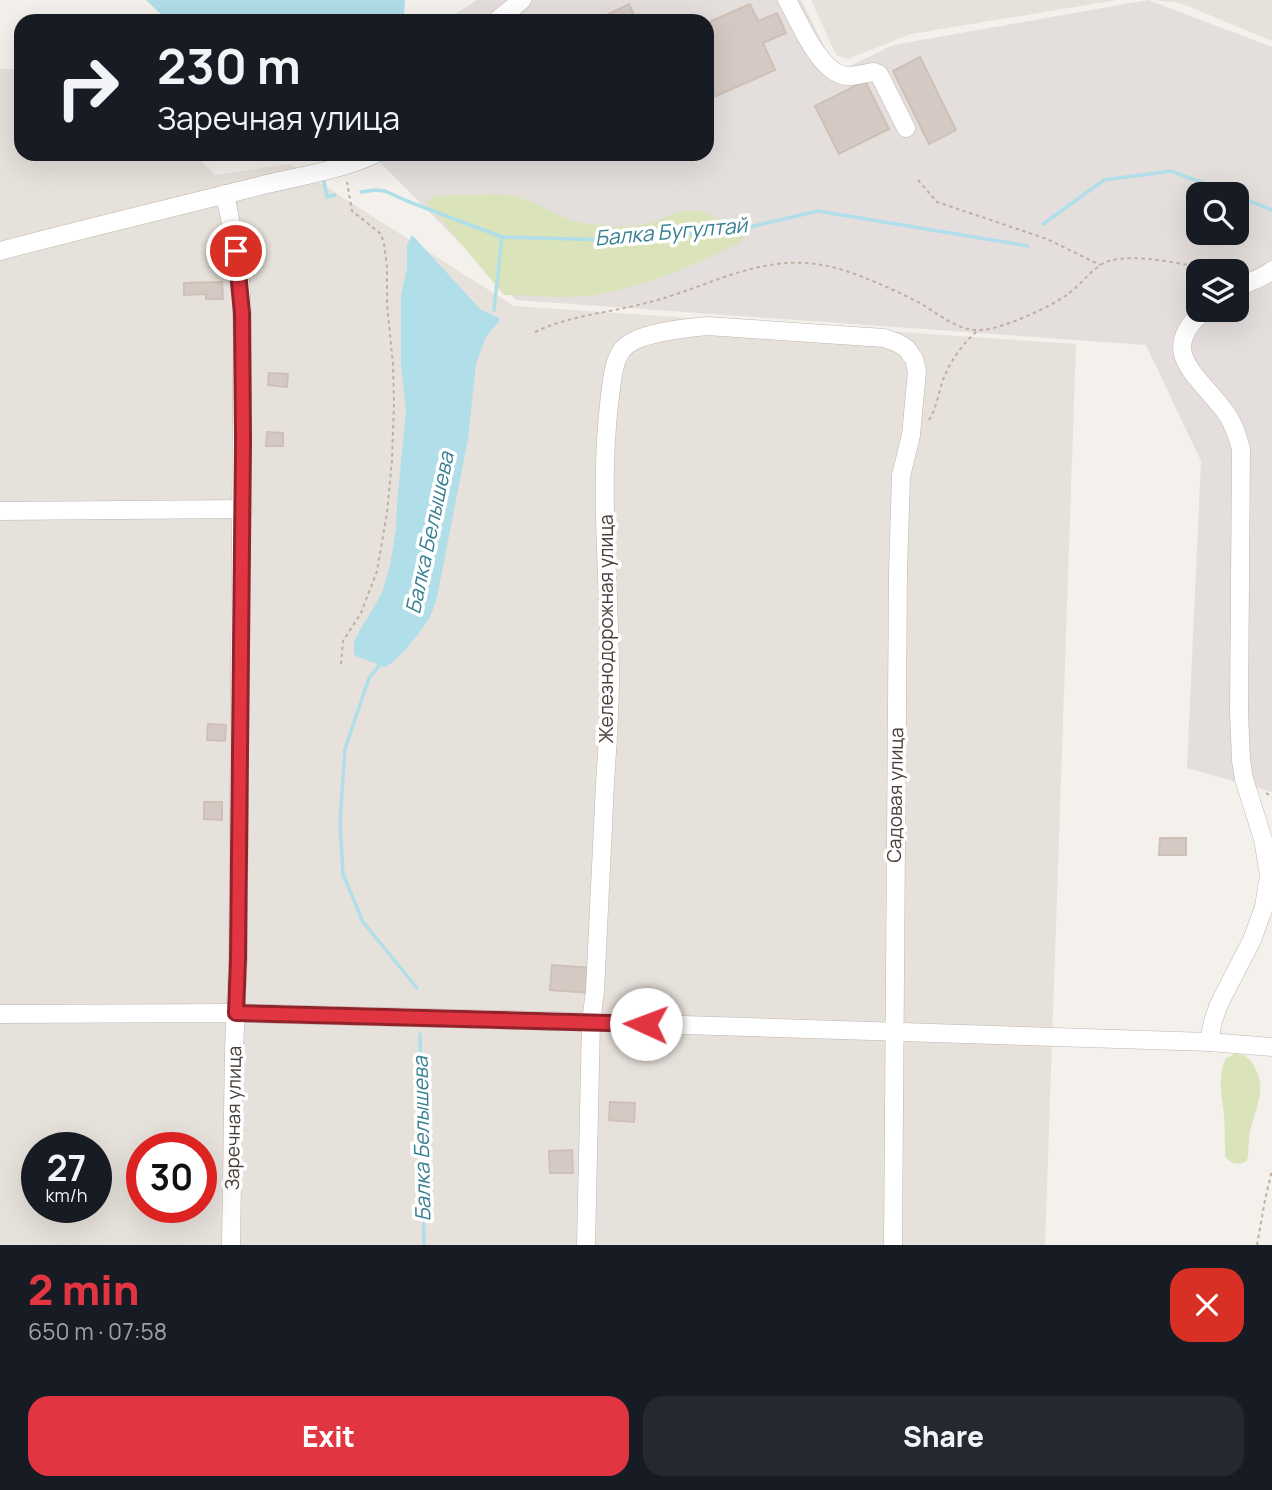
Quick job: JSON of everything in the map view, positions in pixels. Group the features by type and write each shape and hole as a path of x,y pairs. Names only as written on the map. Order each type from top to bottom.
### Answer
{"street":[{"path":"505,14 522,0"},
{"path":"787,0 813,48 827,66 843,76 874,72 879,74 906,128"},
{"path":"0,251 358,161"},
{"name":"Заречная улица","path":"225,194 234,237 242,313 243,509 238,959 231,1245"},
{"path":"1249,282 1271,275"},
{"path":"1191,322 1182,343 1186,365 1223,408 1232,422 1241,449 1241,760 1263,839 1269,875 1264,907 1252,940 1219,1004 1209,1042"},
{"name":"Железнодорожная улица","path":"586,1245 591,1022 595,991 610,680 605,471 607,420 617,359 622,349 641,338 707,326 884,338 907,349"},
{"name":"Садовая улица","path":"893,1245 898,571 901,476 911,435 917,371 914,359 907,349"},
{"path":"0,511 243,509"},
{"path":"0,1014 236,1013 591,1022 1209,1042 1272,1047"}],"path":[{"path":"341,664 343,641 361,613 377,570 387,513 394,402 384,244 381,234 352,211 347,185 351,164"},
{"path":"918,180 929,195 944,206 1047,239 1100,265"},
{"path":"535,332 551,325 644,304 726,276 779,262 826,265 846,271 883,284 962,327 977,331 1004,324 1053,303 1068,295 1100,265 1109,261 1145,259 1186,265"},
{"path":"911,435 930,418 947,369 962,346 977,331"},
{"path":"1257,1245 1272,1170"}],"shaded area":[{"path":"477,0 801,0 829,56 844,69 893,45 1148,0 1272,47 1272,792 1187,768 1201,461 1146,345 516,300 379,161 714,161 714,14 456,14"},
{"path":"811,0 1117,0 911,34 848,59 836,55"},
{"path":"1154,0 1272,0 1272,41 1180,3"},
{"path":"0,69 14,69 14,161 202,161 215,175 290,164 514,306 1076,344 1045,1245 0,1245"}],"green space":[{"path":"435,196 517,196 580,223 624,227 652,223 688,210 701,211 722,220 736,222 746,231 744,239 738,244 635,286 569,297 504,295 427,203"},
{"path":"1237,1053 1247,1058 1254,1066 1260,1083 1247,1161 1238,1164 1232,1163 1225,1156 1221,1086 1226,1058"}],"water":[{"path":"146,0 405,0 404,14 161,14"},
{"path":"412,235 480,309 500,320 486,337 476,364 468,439 434,607 413,641 385,667 354,654 354,642 382,593 396,529 406,410 401,366 401,295 407,268 407,245"}],"building":[{"path":"629,4 634,14 608,14"},
{"path":"750,4 758,21 777,13 786,33 763,43 775,70 714,97 714,20"},
{"path":"920,57 956,130 929,144 893,71"},
{"path":"865,81 889,129 839,154 815,106"},
{"path":"222,282 223,299 206,299 206,294 184,295 184,283"},
{"path":"269,373 288,374 287,387 268,385"},
{"path":"267,432 283,433 283,446 266,446"},
{"path":"208,724 226,725 225,741 207,740"},
{"path":"204,802 222,802 222,820 204,819"},
{"path":"1160,838 1186,838 1186,855 1159,855"},
{"path":"552,965 591,968 589,993 550,990"},
{"path":"610,1102 635,1103 634,1122 609,1120"},
{"path":"572,1150 573,1173 550,1173 549,1151"}],"waterway":[{"name":"Балка Бугултай","path":"1043,224 1104,180 1171,171 1200,182"},
{"name":"Балка Бугултай","path":"324,182 327,197 335,195"},
{"name":"Балка Бугултай","path":"361,192 385,191 502,237 612,240 737,230 818,211 1028,246"},
{"name":"Балка Бугултай","path":"1249,201 1272,210"},
{"name":"Балка Белышева","path":"494,310 502,237"},
{"name":"Балка Белышева","path":"382,662 369,678 345,749 340,823 343,874 363,922 417,988"},
{"name":"Балка Белышева","path":"420,1034 424,1245"}],"route":[{"path":"236,251 242,313 243,509 236,1013 646,1024"}]}
